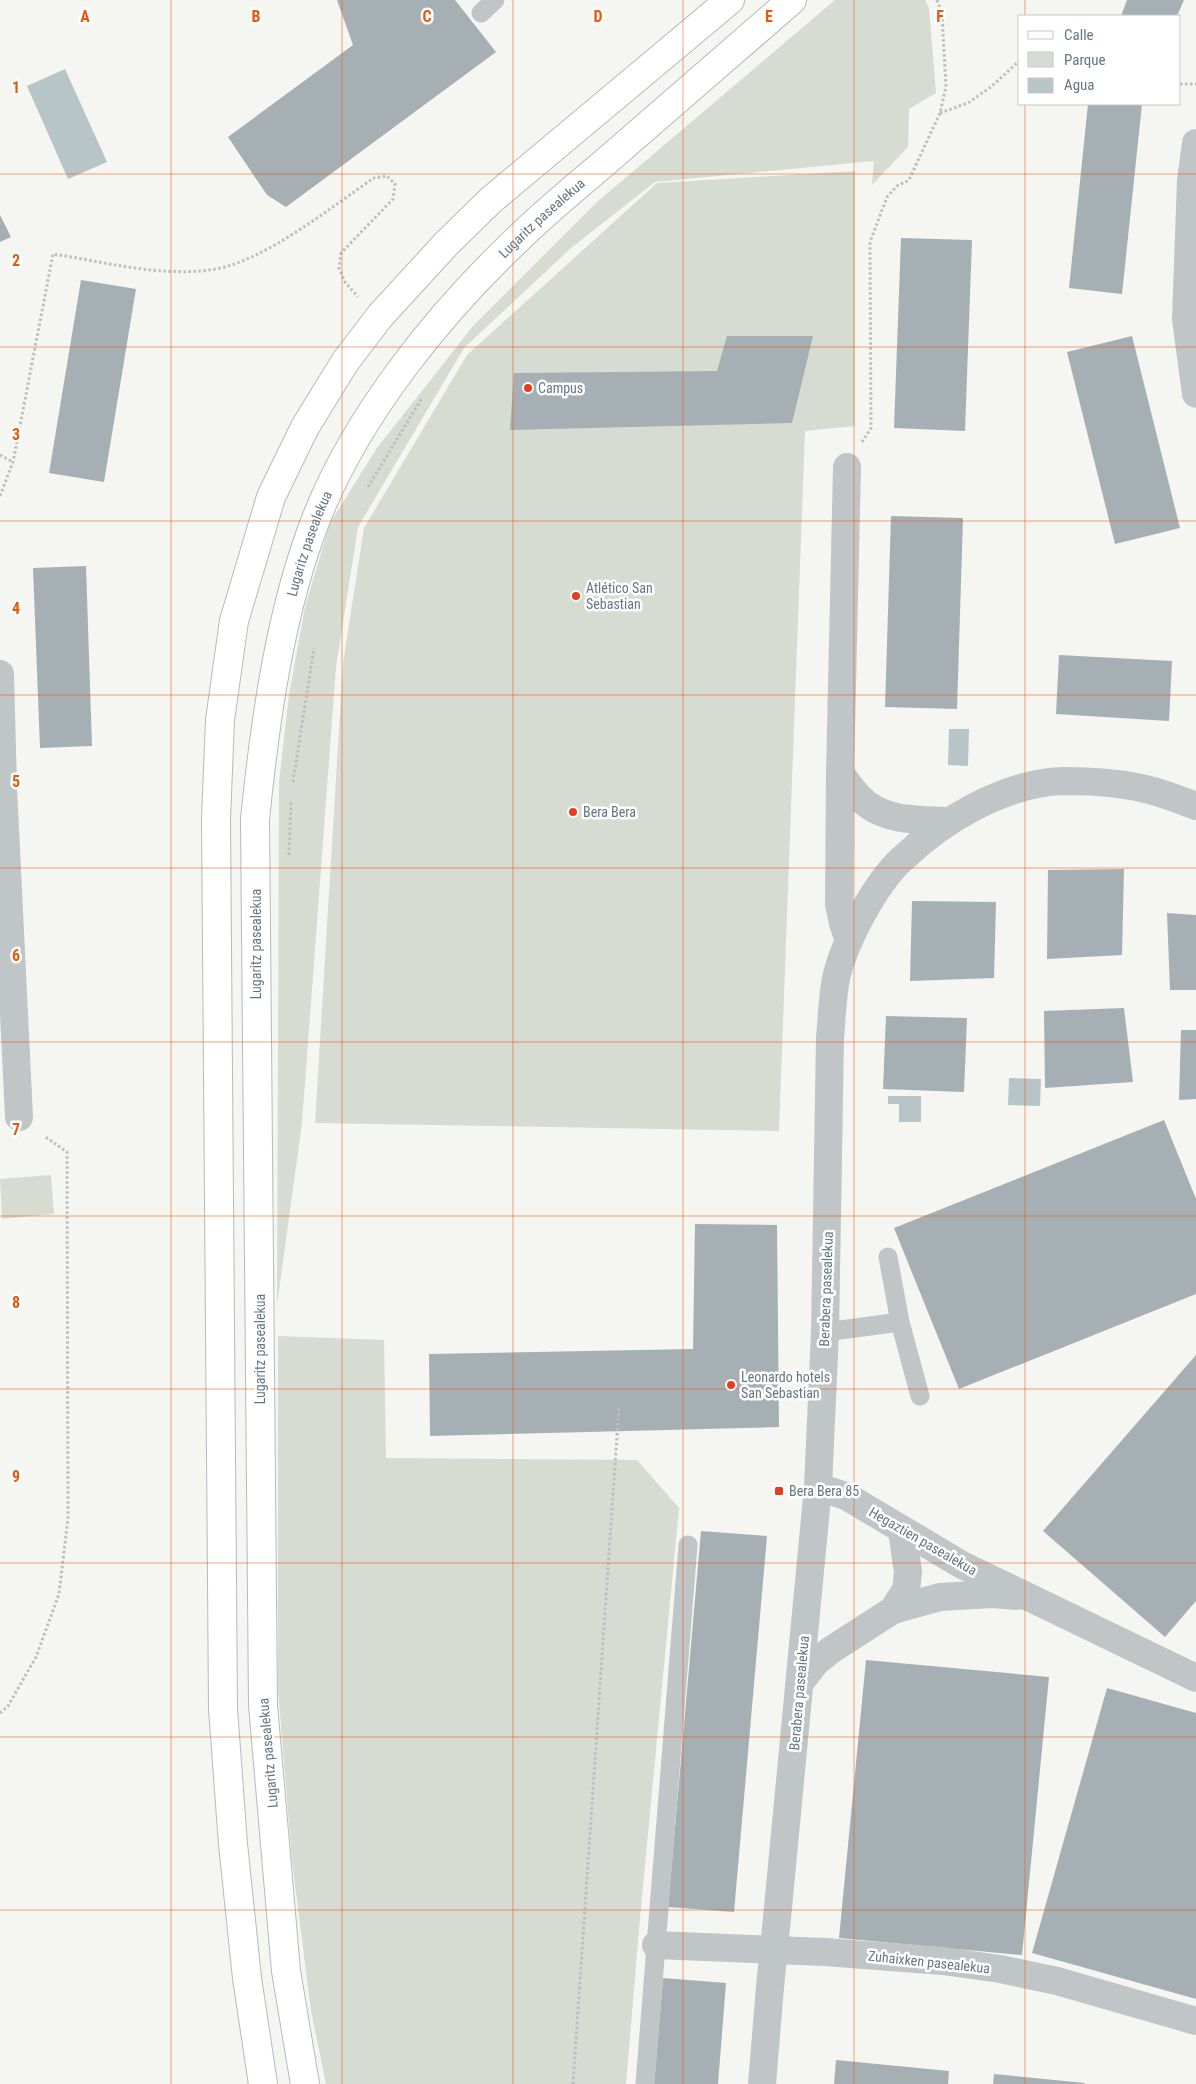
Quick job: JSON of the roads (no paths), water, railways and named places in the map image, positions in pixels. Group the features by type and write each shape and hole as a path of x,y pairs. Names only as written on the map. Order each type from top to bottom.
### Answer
{"main road":[{"path":"264,2084 245,1959 222,1709 216,819 220,720 234,621 271,497 279,480 305,427 345,362 380,316 446,244 491,200 730,0"},
{"name":"Lugaritz pasealekua","path":"306,2084 286,1971 263,1705 255,819 260,769 283,632 316,520 331,485 386,391 418,348 522,234 792,0"}],"street":[{"path":"1196,143 1191,180 1186,319 1196,394"},
{"path":"847,467 839,904 849,941"},
{"path":"0,674 2,789 19,1117"},
{"path":"840,773 860,798 874,809 902,819 950,822"},
{"name":"Berabera pasealekua","path":"762,2084 818,1487 825,1332 832,1004 837,973 849,941 872,896 900,860 937,830 977,804 1018,789 1061,781 1108,783 1152,790 1196,806"},
{"name":"Hegaztien pasealekua","path":"818,1487 846,1496 962,1565 1196,1678"},
{"path":"893,1610 906,1590 908,1572 902,1530"},
{"name":"Hegaztien pasealekua","path":"799,1684 816,1662 831,1650 893,1610 940,1597 994,1594 1028,1597"},
{"name":"Zuhaixken pasealekua","path":"656,1945 835,1953 943,1961 1000,1968 1196,2021"}],"lane":[{"path":"481,13 495,0"},
{"path":"888,1256 900,1322 920,1396"},
{"path":"825,1332 900,1322"},
{"path":"645,2084 688,1545"}],"water":[{"path":"65,69 107,162 68,179 27,86"},
{"path":"949,729 969,729 968,766 948,765"},
{"path":"1009,1078 1041,1079 1040,1106 1008,1105"},
{"path":"888,1096 921,1096 921,1122 899,1122 899,1104 888,1104"}],"place":[{"name":"Campus","path":"528,388"},
{"name":"Atlético San Sebastian","path":"576,596"},
{"name":"Bera Bera","path":"573,812"},
{"name":"Leonardo hotels San Sebastian","path":"731,1385"},
{"name":"Bera Bera 85","path":"779,1491"}]}
